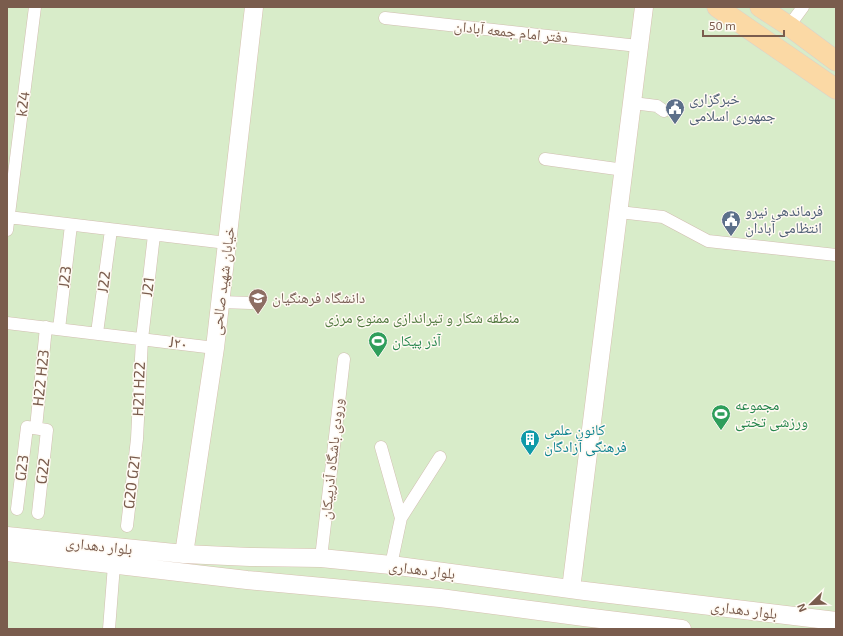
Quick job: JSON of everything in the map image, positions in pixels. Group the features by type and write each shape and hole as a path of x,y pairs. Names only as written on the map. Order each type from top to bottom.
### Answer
{"main road":[{"name":"خیابان شهید صالحی","path":"184,554 215,348 254,7"},
{"path":"572,589 644,7"},
{"path":"717,7 836,89"},
{"path":"760,7 789,26 834,60 829,71 818,77"},
{"name":"بلوار دهداری","path":"7,536 184,554 321,558 391,565 572,589 836,621"},
{"name":"بلوار دهداری","path":"7,552 247,580 440,598 584,618 682,629"},
{"path":"407,595 410,568"},
{"path":"440,598 442,572"}],"street":[{"name":"k24","path":"7,230 35,7"},
{"path":"789,26 803,7"},
{"name":"دفتر امام جمعه آبادان","path":"385,18 638,46"},
{"path":"633,103 657,106 664,111"},
{"path":"545,160 624,170"},
{"path":"619,212 663,217 708,241 836,254"},
{"path":"8,217 227,244"},
{"name":"J23","path":"58,329 71,225"},
{"name":"J22","path":"97,334 111,230"},
{"name":"J21","path":"142,339 154,235"},
{"path":"220,302 250,303"},
{"name":"J۲۰","path":"7,323 215,348"},
{"name":"H22 H23","path":"36,428 46,327"},
{"name":"H21 H22","path":"137,438 142,339"},
{"name":"ورودی باشگاه آذرپیکان","path":"321,558 344,359"},
{"name":"G23","path":"18,509 36,428"},
{"name":"G22","path":"36,428 38,513"},
{"name":"G20 G21","path":"127,526 137,438"},
{"path":"381,447 401,518"},
{"path":"391,565 401,518 440,457"},
{"path":"109,629 114,565"}],"green space":[{"name":"منطقه شکار و تیراندازی ممنوع مرزی","path":"7,7 836,7 836,629 7,629"}],"place":[{"name":"خبرگزاری جمهوری اسلامی","path":"675,125"},
{"name":"فرماندهی نیرو انتظامی آبادان","path":"731,237"},
{"name":"دانشگاه فرهنگیان","path":"258,315"},
{"name":"آذر پیکان","path":"378,358"},
{"name":"مجموعه ورزشی تختی","path":"721,431"},
{"name":"کانون علمی فرهنگی آزادگان","path":"530,456"}]}
